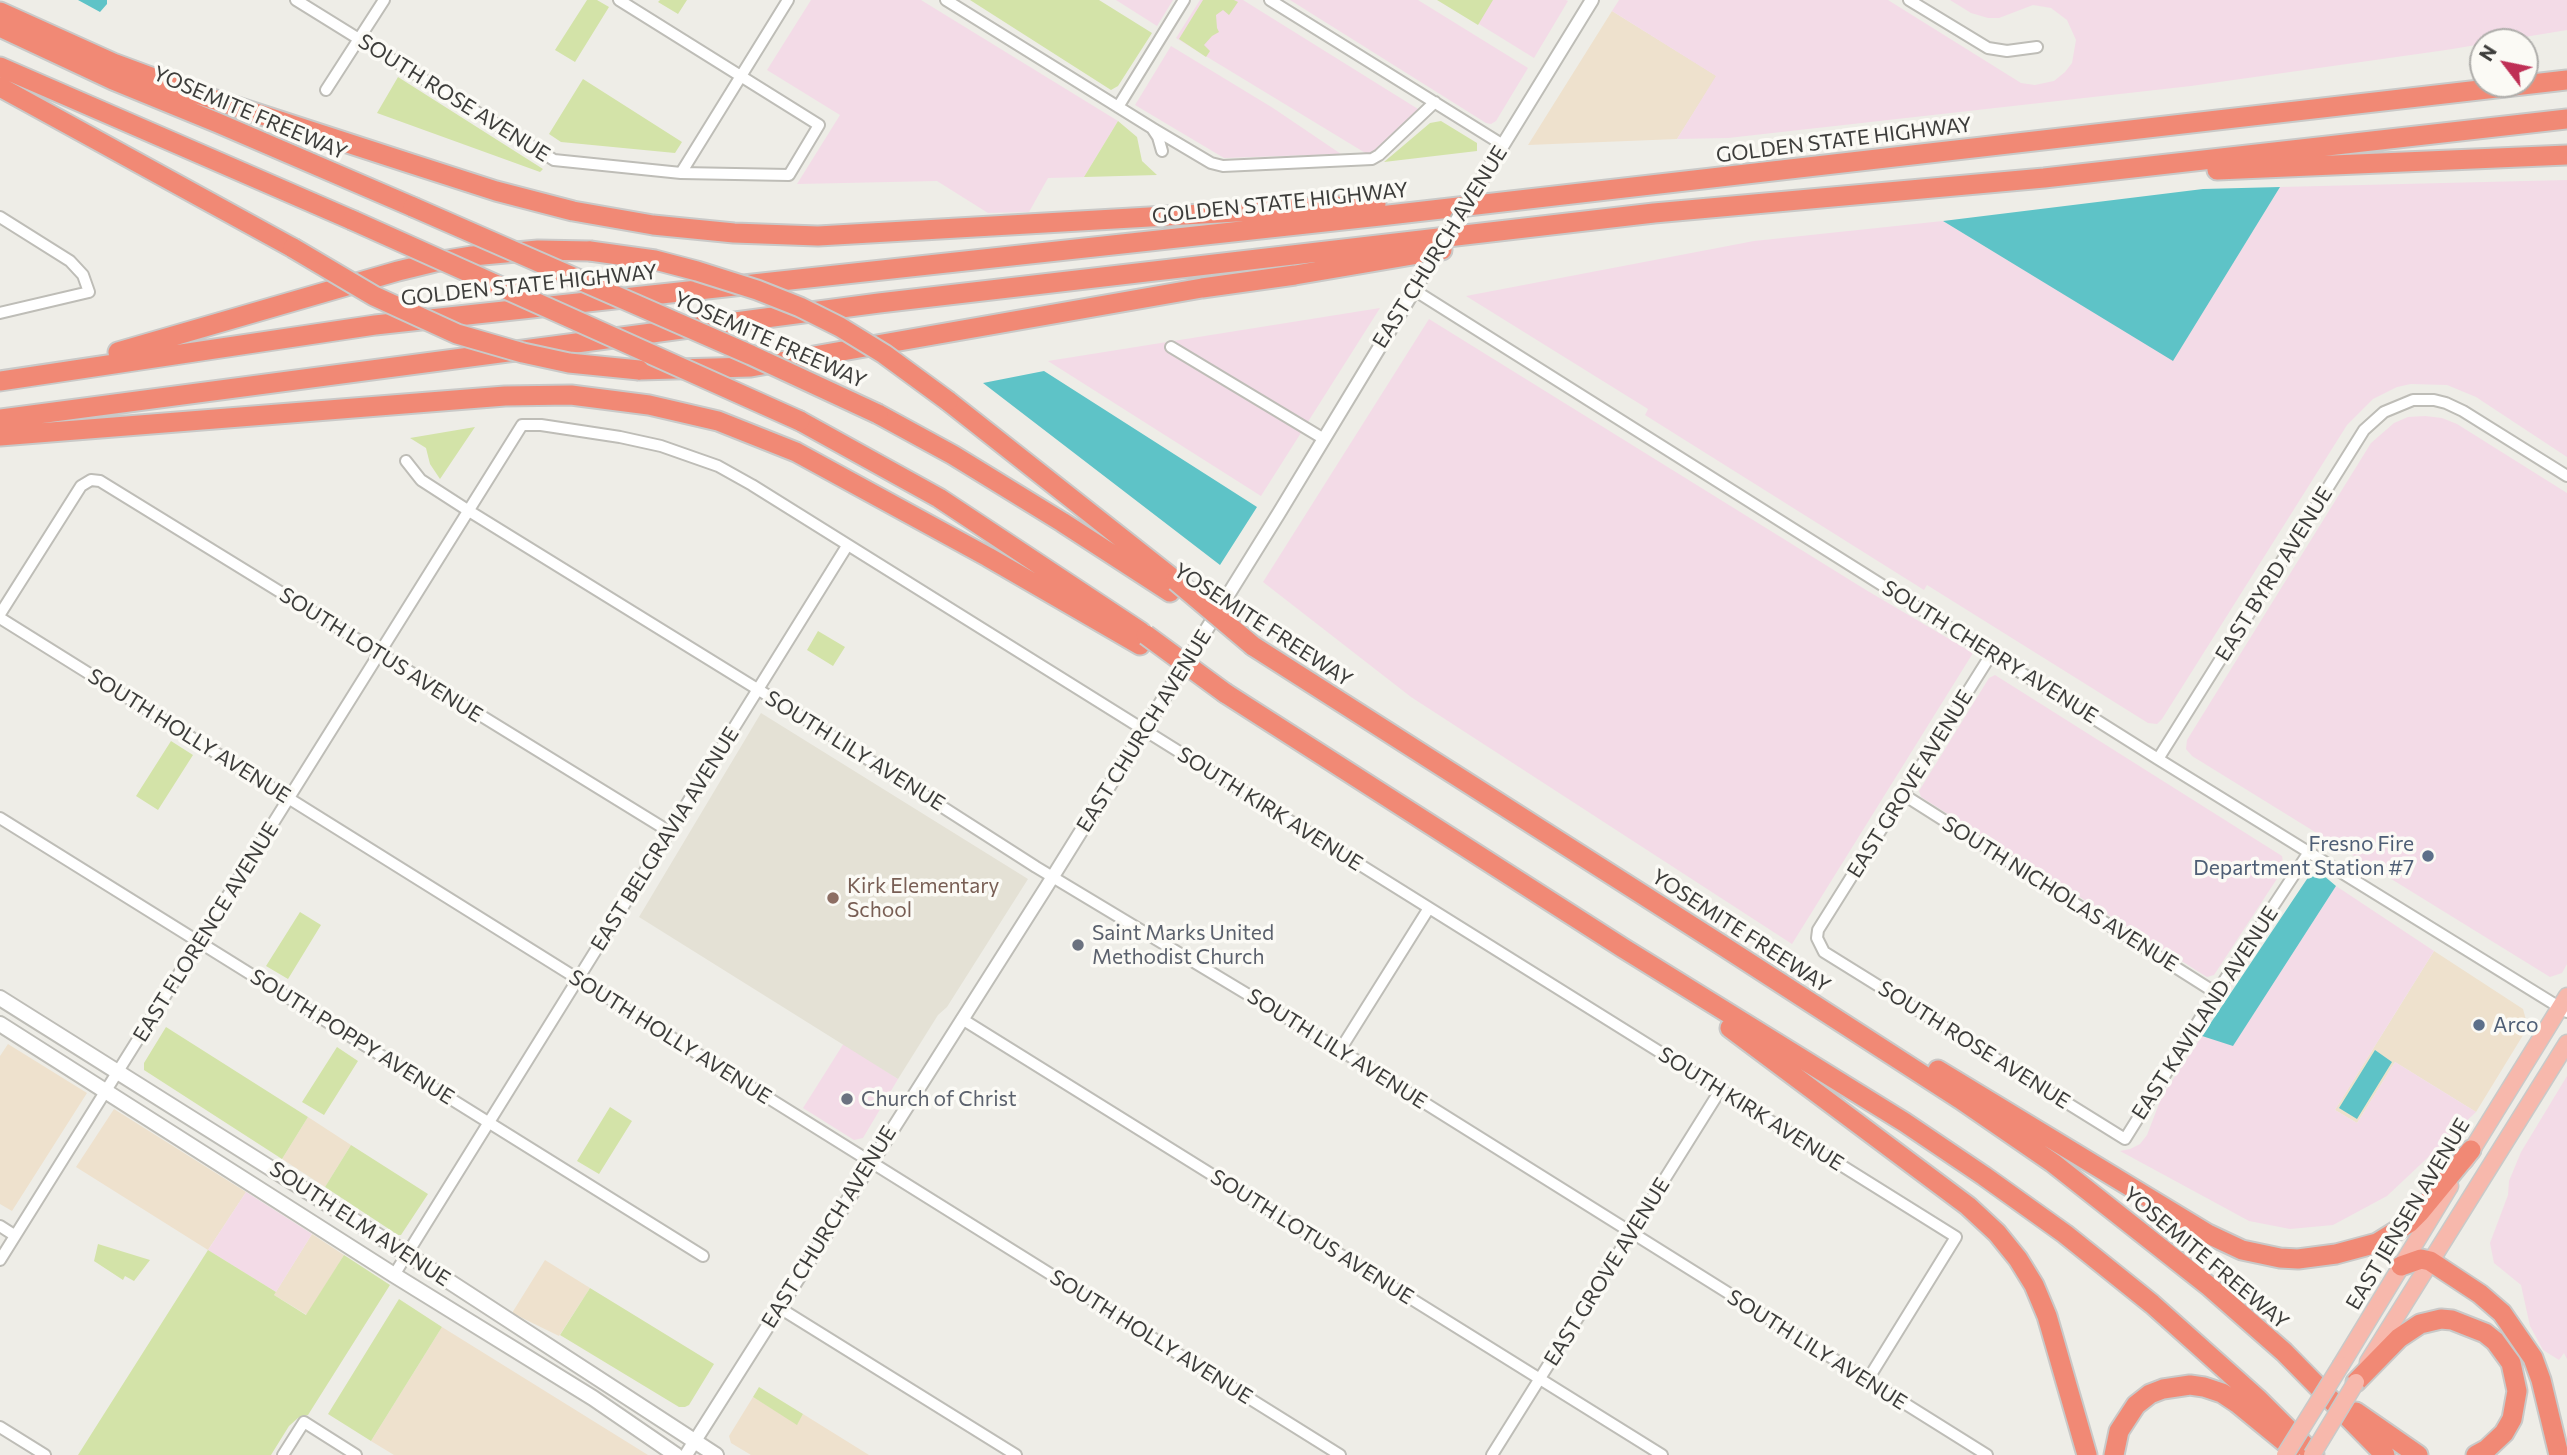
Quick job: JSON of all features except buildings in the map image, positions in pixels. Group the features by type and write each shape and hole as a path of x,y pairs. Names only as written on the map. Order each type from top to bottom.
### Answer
{"highway":[{"path":"6,23 194,93 496,191 573,211 653,225 734,233 818,236 881,233 1376,204 1567,185 1653,185"},
{"name":"YOSEMITE FREEWAY","path":"6,23 113,80 413,207 751,355 878,414 953,455 1173,586 1253,646 1960,1099 2053,1163 2210,1287 2284,1352 2385,1455"},
{"path":"0,67 352,220 800,421 939,498 1143,640 1623,948 1904,1122 2065,1234 2152,1304 2258,1398 2313,1455"},
{"path":"2539,78 2567,72"},
{"name":"GOLDEN STATE HIGHWAY","path":"2539,83 2567,80"},
{"path":"0,86 293,248 374,296 457,334 569,363 639,370 751,367 1025,318 1296,275 1654,213"},
{"name":"GOLDEN STATE HIGHWAY","path":"0,381 375,325 1653,185 2469,90"},
{"path":"0,419 879,303 1654,213 2044,178 2567,119"},
{"path":"2044,178 2567,155"},
{"path":"0,381 155,343 435,262 538,250 590,251 655,260 757,290 800,307 884,354 948,401 1173,586"},
{"path":"0,436 516,396 571,395 649,405 718,421 796,452 1143,640"},
{"path":"1720,944 1842,1010 2208,1234 2251,1252 2298,1259 2336,1254 2377,1243 2409,1223 2471,1150"},
{"path":"1623,948 1968,1206 1997,1233 2018,1259 2043,1306 2059,1351 2088,1455"},
{"path":"2402,1266 2421,1259 2430,1261 2480,1294 2502,1313 2533,1358 2559,1455"},
{"path":"2356,1382 2399,1338 2420,1324 2441,1319 2475,1327 2495,1342 2511,1363 2517,1391 2512,1419 2504,1433 2476,1455"},
{"path":"2308,1377 2418,1455"},
{"path":"2114,1455 2119,1431 2136,1405 2162,1389 2190,1385 2222,1393 2300,1455"}],"main road":[{"name":"SOUTH ELM AVENUE","path":"0,998 407,1254 716,1455"},
{"name":"EAST JENSEN AVENUE","path":"2286,1455 2471,1150 2565,1005"},
{"name":"SOUTH ELM AVENUE","path":"0,1024 394,1275 593,1398 676,1455"},
{"name":"EAST JENSEN AVENUE","path":"2313,1455 2430,1261 2567,1043"}],"street":[{"name":"SOUTH ROSE AVENUE","path":"296,0 554,160 681,173 789,175 819,125 741,76"},
{"path":"327,90 384,0"},
{"path":"619,0 741,76"},
{"path":"681,173 788,0"},
{"path":"946,0 1210,163 1223,166 1372,159 1435,102"},
{"path":"1118,107 1184,0"},
{"path":"1270,0 1503,145"},
{"name":"EAST CHURCH AVENUE","path":"685,1455 1054,876 1591,0"},
{"path":"1909,0 1988,48 2007,51 2037,47"},
{"path":"1152,128 1163,150"},
{"path":"0,217 70,261 83,275 89,292 0,313"},
{"name":"SOUTH CHERRY AVENUE","path":"1415,289 2158,759 2565,1005"},
{"path":"1171,347 1324,439"},
{"name":"EAST BYRD AVENUE","path":"2158,759 2364,430 2384,412 2404,402 2424,399 2446,403 2567,476"},
{"name":"EAST FLORENCE AVENUE","path":"0,1260 522,425"},
{"name":"SOUTH KIRK AVENUE","path":"522,425 620,437 693,456 752,485 1956,1237 1867,1381"},
{"name":"SOUTH LILY AVENUE","path":"406,461 421,480 469,511 1054,876 1340,1050 1987,1455"},
{"name":"SOUTH LOTUS AVENUE","path":"0,616 81,486 91,480 100,481 670,832"},
{"name":"EAST BELGRAVIA AVENUE","path":"394,1275 847,546"},
{"name":"SOUTH HOLLY AVENUE","path":"0,616 1340,1455"},
{"name":"EAST GROVE AVENUE","path":"1824,952 1819,946 1818,930 1992,653"},
{"name":"SOUTH NICHOLAS AVENUE","path":"1904,795 2216,993"},
{"name":"SOUTH POPPY AVENUE","path":"0,818 703,1256"},
{"name":"EAST KAVILAND AVENUE","path":"2125,1139 2216,993 2309,852"},
{"path":"1340,1050 1429,908"},
{"name":"SOUTH ROSE AVENUE","path":"1824,952 2125,1139"},
{"name":"SOUTH LOTUS AVENUE","path":"962,1019 1662,1455"},
{"name":"EAST GROVE AVENUE","path":"1492,1455 1721,1089"},
{"path":"0,1226 14,1235"},
{"path":"778,1307 1016,1455"},
{"path":"283,1455 304,1422 356,1455"},
{"path":"0,1427 45,1455"}],"shaded area":[{"path":"811,0 921,0 1118,121 1084,177 1048,178 1029,212 988,213 937,181 797,184 840,115 767,70"},
{"path":"1116,0 1173,0 1157,26"},
{"path":"1200,0 1243,0 1418,109 1378,151 1367,154 1176,38"},
{"path":"1290,0 1418,0 1528,68 1496,121 1486,123"},
{"path":"1440,0 1566,0 1568,1 1534,58"},
{"path":"1619,0 1888,0 2021,83 2035,85 2054,81 2072,63 2076,40 2067,20 2051,8 2033,5 1999,18 1988,18 1971,13 1950,0 2567,0 2567,30 2539,35 2539,28 2469,28 2469,46 2191,86 1728,138 1677,139 1716,76 1612,11"},
{"path":"1612,11 1717,76 1677,139 1528,145"},
{"path":"1171,46 1273,108 1341,154 1224,158 1135,105"},
{"path":"2567,180 2567,457 2476,397 2447,385 2411,384 2397,387 2373,399 2347,425 2157,724 2148,723 1927,585 1924,590 1645,415 1648,409 1466,296 1754,241 1943,221 2173,360 2280,187"},
{"path":"1380,308 1261,496 1048,361"},
{"path":"1429,319 1866,590 1973,653 1792,944 1411,697 1263,582"},
{"path":"2408,417 2442,418 2457,424 2567,493 2567,964 2562,973 2550,977 2192,756 2186,749 2187,740 2371,443 2394,423"},
{"path":"1995,675 2282,856 2284,868 2214,975 2207,977 1921,797 1919,791 1989,678"},
{"name":"Kirk Elementary School","path":"761,713 1028,879 898,1079 639,917"},
{"path":"2336,886 2434,951 2335,1110 2357,1123 2395,1062 2476,1112 2387,1196 2333,1225 2290,1229 2249,1221 2120,1151 2140,1144 2147,1135 2162,1096 2202,1036 2233,1045"},
{"path":"2434,951 2523,1009 2528,1027 2476,1112 2395,1062 2357,1123 2335,1110"},
{"path":"844,1043 898,1079 863,1138 854,1140 803,1108"},
{"path":"8,1044 87,1093 12,1211 0,1204 0,1056"},
{"path":"2567,1076 2567,1359 2564,1353 2559,1360 2543,1350 2530,1326 2521,1285 2494,1263 2490,1243 2521,1152"},
{"path":"114,1109 246,1192 208,1250 76,1167"},
{"path":"308,1117 351,1145 325,1187 282,1159"},
{"path":"246,1192 312,1234 276,1292 208,1250"},
{"path":"312,1234 344,1255 307,1315 274,1295"},
{"path":"545,1260 590,1288 559,1336 512,1313"},
{"path":"442,1327 648,1455 394,1455 371,1441"},
{"path":"753,1397 797,1424 803,1414 869,1455 751,1455 731,1443 729,1436"}],"green space":[{"path":"587,0 597,0 609,7 575,62 555,50"},
{"path":"687,0 678,14 658,2"},
{"path":"970,0 1099,0 1152,33 1118,86 1111,90"},
{"path":"1203,0 1238,2 1229,15 1223,10 1216,15 1219,32 1204,45 1210,51 1206,57 1179,39"},
{"path":"1437,0 1493,0 1478,25"},
{"path":"398,77 543,169 540,172 377,113"},
{"path":"583,79 682,142 675,153 561,142 549,134"},
{"path":"1118,121 1137,137 1142,161 1157,175 1084,177"},
{"path":"1441,121 1477,143 1477,151 1384,162 1430,123"},
{"path":"475,427 440,479 430,464 426,448 410,438"},
{"path":"818,631 845,647 833,666 807,650"},
{"path":"171,741 193,755 158,810 136,796"},
{"path":"300,912 321,925 288,979 266,966"},
{"path":"166,1027 308,1117 282,1159 144,1070 144,1063"},
{"path":"337,1047 358,1061 324,1115 302,1102"},
{"path":"610,1107 632,1121 599,1174 577,1161"},
{"path":"351,1145 428,1194 401,1235 325,1187"},
{"path":"98,1244 150,1260 134,1281 125,1276 123,1280 94,1261"},
{"path":"208,1250 276,1292 274,1295 306,1315 344,1255 390,1285 308,1415 298,1418 289,1426 271,1455 78,1455"},
{"path":"590,1288 714,1364 689,1405 679,1407 560,1335"},
{"path":"399,1299 442,1327 371,1441 328,1414"},
{"path":"759,1387 803,1414 797,1425 753,1397"}],"water":[{"path":"78,0 107,0 107,4 100,12"},
{"path":"2280,187 2173,361 1943,221 2203,189"},
{"path":"1044,371 1257,507 1220,565 983,383"},
{"path":"2323,875 2336,886 2233,1046 2202,1036 2309,876"},
{"path":"2375,1050 2392,1062 2357,1119 2339,1108"}],"place":[{"name":"Fresno Fire Department Station #7","path":"2428,856"},
{"name":"Kirk Elementary School","path":"833,898"},
{"name":"Saint Marks United Methodist Church","path":"1078,945"},
{"name":"Arco","path":"2479,1025"},
{"name":"Church of Christ","path":"847,1099"}]}
